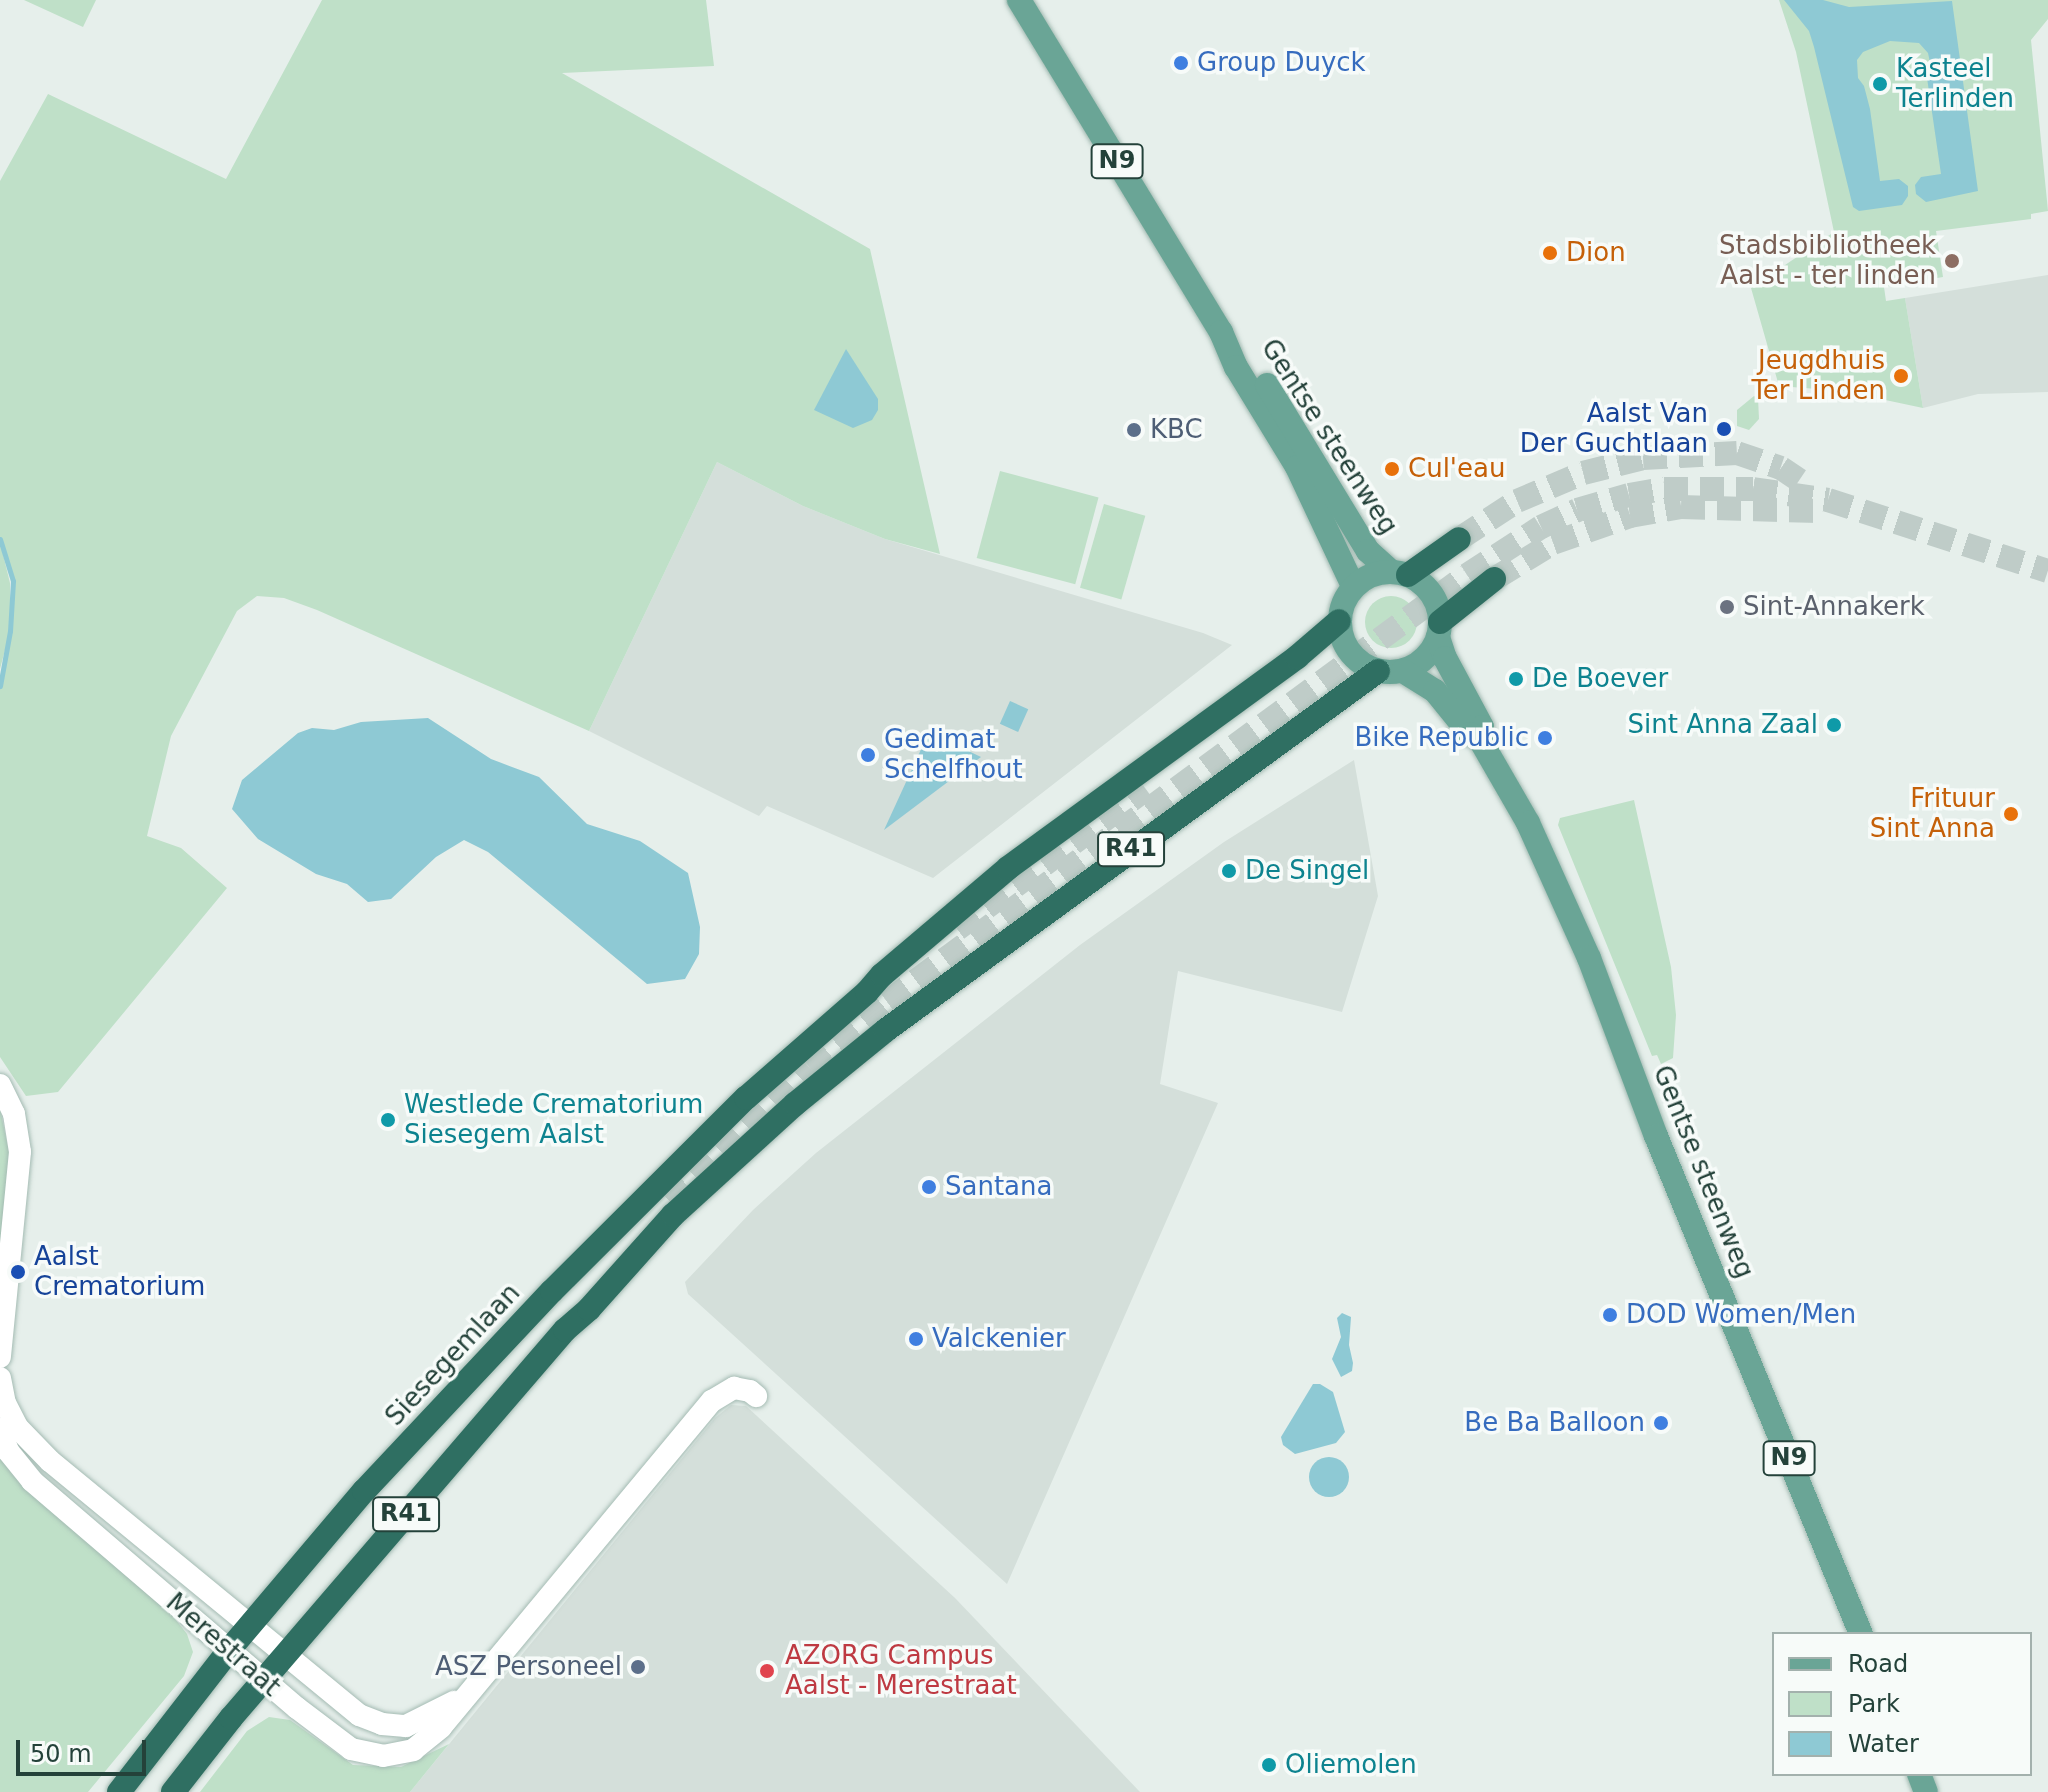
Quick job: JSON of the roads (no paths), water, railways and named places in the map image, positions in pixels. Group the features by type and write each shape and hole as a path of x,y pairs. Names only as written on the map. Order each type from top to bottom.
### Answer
{"highway":[{"path":"1400,573 1459,539"},
{"path":"1439,630 1494,579"},
{"name":"Siesegemlaan","path":"119,1792 250,1624 364,1491 552,1291 746,1098 867,992 882,975 1008,868 1297,657 1339,621"},
{"name":"R41","path":"173,1792 565,1330 589,1309 673,1215 795,1104 863,1048 1378,671"}],"main road":[{"name":"Gentse steenweg","path":"1019,0 1221,332 1236,367 1316,504 1353,586"},
{"name":"Gentse steenweg","path":"1221,332 1248,355 1368,551 1400,573"},
{"path":"1400,573 1376,574 1353,586 1345,598 1339,621 1343,639 1354,658 1378,671 1403,671 1428,655 1439,630"},
{"name":"N9","path":"1400,573 1431,594 1439,630"},
{"name":"Gentse steenweg","path":"1439,630 1445,658 1482,727 1479,738"},
{"name":"Gentse steenweg","path":"1403,671 1435,691 1470,734 1479,738 1528,823 1560,890 1671,1173 1860,1632"}],"street":[{"path":"0,1085 14,1114 20,1152 0,1357"},
{"name":"Merestraat","path":"0,1378 5,1403 17,1427 50,1461 359,1715 382,1724 406,1726 424,1719 471,1689"},
{"name":"Merestraat","path":"0,1429 8,1451 32,1481 265,1681 351,1749 383,1756 413,1750 428,1740 712,1401 734,1388 750,1391 756,1396"}],"water":[{"path":"1784,0 1823,0 1849,7 1952,1 1978,191 1926,202 1916,194 1915,185 1921,177 1941,174 1926,71 1931,67 1928,53 1919,43 1890,41 1863,52 1857,60 1858,78 1864,86 1870,109 1880,181 1899,179 1908,186 1908,196 1902,205 1859,211 1853,207 1809,31"},
{"path":"846,349 878,399 878,410 872,420 853,428 814,410"},
{"path":"1010,701 1028,709 1018,732 1000,724"},
{"path":"428,718 491,759 539,777 587,824 640,841 688,873 700,927 699,954 685,979 647,984 488,852 464,840 436,857 391,899 368,902 347,884 316,874 258,839 232,809 242,780 298,733 312,728 334,730 361,722"},
{"path":"929,732 981,757 884,830"},
{"path":"1342,1313 1351,1317 1349,1345 1353,1363 1352,1371 1341,1377 1332,1359 1341,1337 1337,1318"},
{"path":"1313,1384 1320,1384 1333,1392 1345,1432 1336,1443 1295,1454 1283,1445 1281,1437"},
{"path":"1329,1457 1343,1463 1349,1477 1343,1491 1329,1497 1315,1491 1309,1477 1315,1463"}],"waterway":[{"path":"0,539 13,581 10,631 0,686"}],"tunnel":[{"path":"1459,539 1517,501 1583,473 1643,458 1737,453 1781,468 1799,480"},
{"path":"671,1203 809,1067 887,1002 1467,575 1541,527 1577,510 1664,489 1753,489 1828,500 2048,571"},
{"path":"1494,579 1553,543 1630,516 1681,507 1819,511"},
{"path":"957,929 1146,789"}],"place":[{"name":"Group Duyck","path":"1181,63"},
{"name":"Kasteel Terlinden","path":"1880,84"},
{"name":"Dion","path":"1550,253"},
{"name":"Stadsbibliotheek Aalst - ter linden","path":"1952,261"},
{"name":"Jeugdhuis Ter Linden","path":"1901,376"},
{"name":"Aalst Van Der Guchtlaan","path":"1724,429"},
{"name":"KBC","path":"1134,430"},
{"name":"Cul'eau","path":"1392,469"},
{"name":"Sint-Annakerk","path":"1727,607"},
{"name":"De Boever","path":"1516,679"},
{"name":"Sint Anna Zaal","path":"1834,725"},
{"name":"Bike Republic","path":"1545,738"},
{"name":"Gedimat Schelfhout","path":"868,755"},
{"name":"Frituur Sint Anna","path":"2011,814"},
{"name":"De Singel","path":"1229,871"},
{"name":"Westlede Crematorium Siesegem Aalst","path":"388,1120"},
{"name":"Santana","path":"929,1187"},
{"name":"Aalst Crematorium","path":"18,1272"},
{"name":"DOD Women/Men","path":"1610,1315"},
{"name":"Valckenier","path":"916,1339"},
{"name":"Be Ba Balloon","path":"1661,1423"},
{"name":"ASZ Personeel","path":"638,1667"},
{"name":"AZORG Campus Aalst - Merestraat","path":"767,1671"},
{"name":"Oliemolen","path":"1269,1765"}]}
